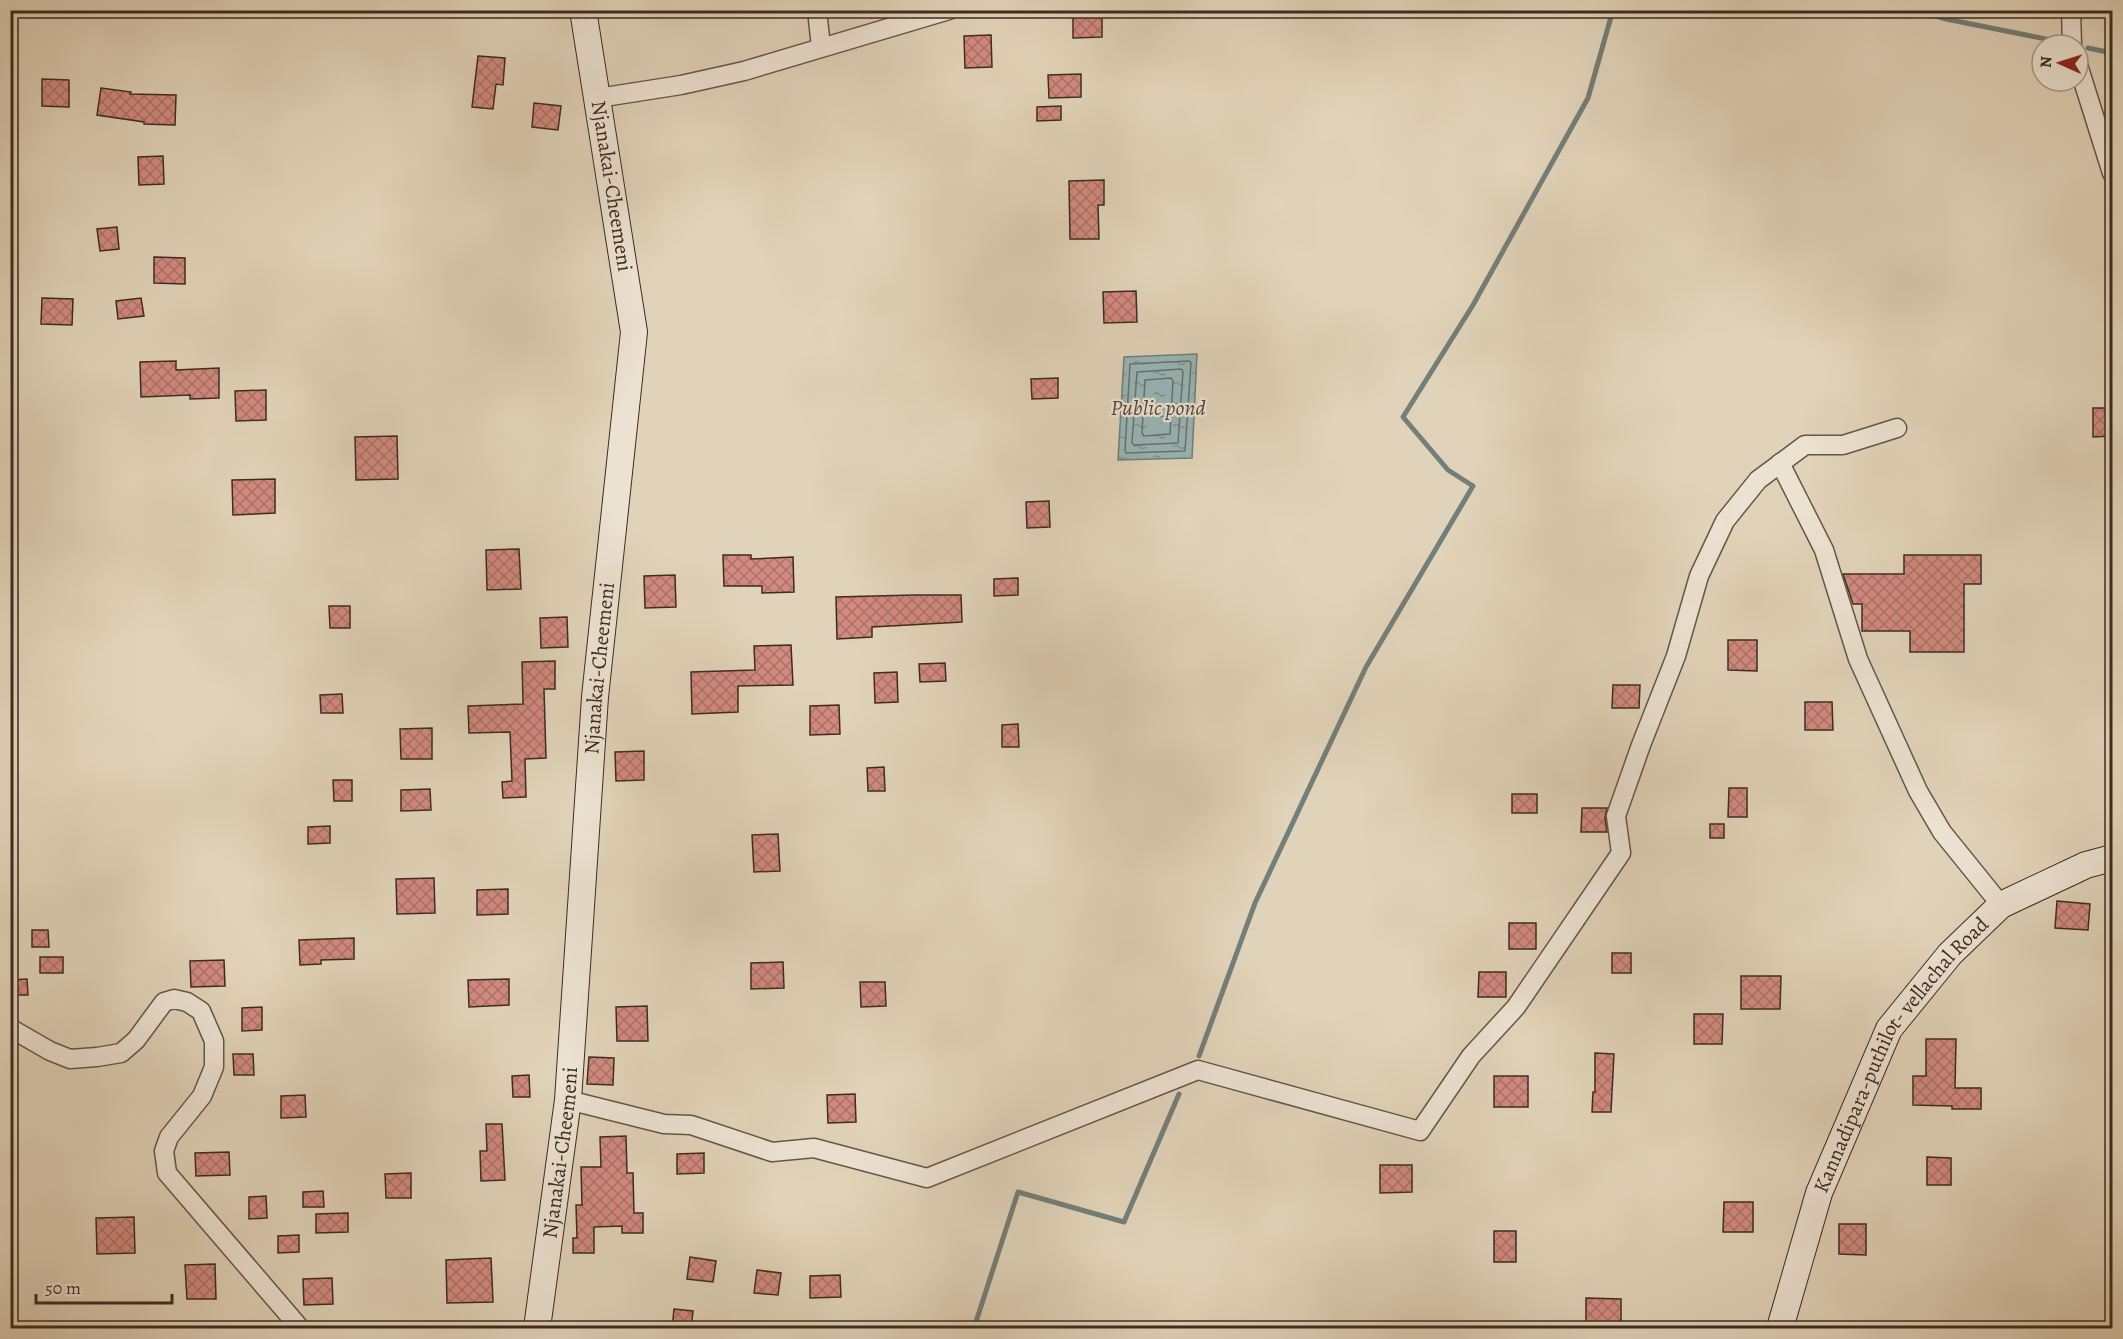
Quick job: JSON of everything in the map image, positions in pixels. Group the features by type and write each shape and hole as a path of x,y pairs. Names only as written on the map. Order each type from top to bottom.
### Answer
{"main road":[{"name":"Njanakai-Cheemeni","path":"537,1329 568,1100 595,697 634,332 583,10"},
{"name":"Kannadipara-puthilot- vellachal Road","path":"1780,1329 1819,1193 1889,1029 1950,954 2001,905 2086,865 2112,858"}],"street":[{"path":"817,10 821,47"},
{"path":"598,98 681,85 733,73 949,10"},
{"path":"2071,10 2072,33"},
{"path":"2087,93 2112,173"},
{"path":"568,1100 664,1124 691,1125 772,1152 814,1148 927,1178 1198,1070 1420,1131 1472,1056 1516,1007 1621,854 1616,816 1676,656 1699,576 1725,521 1758,480 1805,445 1843,445 1897,428"},
{"path":"1780,464 1824,550 1858,659 1918,791 1942,832 2001,905"},
{"path":"10,1029 70,1059 98,1057 121,1053 136,1040 164,1002 174,999 181,1000 201,1011 214,1041 214,1067 202,1095 169,1137 164,1151 167,1173 300,1329"}],"water":[{"name":"Public pond","path":"1197,354 1192,458 1118,460 1124,357"}],"building":[{"path":"1073,10 1102,10 1102,37 1073,38"},
{"path":"991,35 992,67 965,68 964,36"},
{"path":"478,56 505,58 503,85 496,84 493,109 472,107"},
{"path":"1081,74 1081,97 1049,98 1048,75"},
{"path":"42,79 69,80 69,107 42,106"},
{"path":"101,88 131,92 130,94 176,95 175,125 144,124 144,122 97,115"},
{"path":"534,103 561,106 558,130 532,127"},
{"path":"1061,106 1061,120 1037,121 1037,107"},
{"path":"163,156 164,184 139,185 138,157"},
{"path":"1104,180 1104,205 1098,205 1099,239 1070,239 1069,181"},
{"path":"117,227 119,249 100,251 97,229"},
{"path":"154,257 185,258 185,284 154,283"},
{"path":"1136,291 1137,322 1104,323 1103,292"},
{"path":"42,298 73,299 72,325 41,324"},
{"path":"141,298 144,316 118,319 116,301"},
{"path":"176,361 176,370 219,368 219,398 190,399 190,395 141,397 140,362"},
{"path":"1058,378 1058,398 1032,399 1031,379"},
{"path":"266,390 266,420 236,421 235,391"},
{"path":"2093,408 2112,408 2112,436 2093,437"},
{"path":"397,436 398,479 356,480 355,437"},
{"path":"275,479 275,513 233,515 232,480"},
{"path":"1049,501 1050,527 1027,528 1026,502"},
{"path":"519,549 521,589 487,590 486,550"},
{"path":"723,555 751,555 751,559 793,557 794,592 762,593 762,586 724,586"},
{"path":"1904,555 1981,555 1981,584 1964,584 1964,652 1910,652 1910,631 1862,631 1862,604 1853,604 1843,574 1904,574"},
{"path":"675,575 676,607 645,608 644,576"},
{"path":"1018,578 1018,595 994,596 994,579"},
{"path":"961,595 962,622 872,627 872,637 837,639 836,597"},
{"path":"329,606 350,606 350,628 330,628"},
{"path":"567,617 568,647 541,648 540,618"},
{"path":"1728,640 1757,640 1757,671 1728,670"},
{"path":"791,645 793,685 738,686 738,712 692,714 691,672 755,670 754,646"},
{"path":"555,661 555,689 544,689 546,758 525,759 526,797 503,798 502,782 512,781 510,732 469,733 468,706 523,704 522,662"},
{"path":"945,663 946,681 920,682 919,664"},
{"path":"897,672 898,702 875,703 874,673"},
{"path":"1613,685 1640,685 1639,708 1612,708"},
{"path":"342,694 343,713 321,713 320,695"},
{"path":"1805,702 1832,702 1833,730 1805,730"},
{"path":"839,705 840,734 810,735 810,706"},
{"path":"1018,724 1019,747 1002,747 1002,725"},
{"path":"432,728 432,759 401,759 400,729"},
{"path":"644,751 644,780 616,781 615,752"},
{"path":"884,767 885,791 868,791 867,768"},
{"path":"333,780 352,780 352,801 334,801"},
{"path":"1729,788 1747,788 1747,817 1728,817"},
{"path":"430,789 431,810 401,811 401,790"},
{"path":"1512,794 1537,794 1537,813 1512,813"},
{"path":"1582,808 1607,808 1605,818 1607,832 1581,832"},
{"path":"1710,824 1724,824 1724,838 1710,838"},
{"path":"330,826 330,843 308,844 308,827"},
{"path":"778,834 780,871 754,872 752,835"},
{"path":"434,878 435,913 397,914 396,879"},
{"path":"508,889 508,914 477,915 477,890"},
{"path":"2057,901 2090,904 2088,930 2055,928"},
{"path":"1509,923 1536,923 1536,949 1509,949"},
{"path":"32,930 48,930 49,947 32,947"},
{"path":"354,938 354,959 321,960 321,964 300,965 299,940"},
{"path":"1612,953 1631,953 1631,973 1612,973"},
{"path":"40,957 63,957 63,973 40,973"},
{"path":"224,960 225,986 191,987 190,961"},
{"path":"783,962 784,988 751,989 751,963"},
{"path":"1479,972 1506,972 1506,997 1478,997"},
{"path":"1741,976 1781,976 1780,1009 1741,1009"},
{"path":"27,979 28,995 10,995 10,980"},
{"path":"509,979 509,1005 469,1007 468,980"},
{"path":"860,982 885,982 886,1006 861,1007"},
{"path":"647,1006 648,1041 617,1041 616,1007"},
{"path":"262,1007 262,1030 242,1031 242,1008"},
{"path":"1694,1014 1723,1014 1722,1044 1694,1044"},
{"path":"1926,1039 1956,1039 1955,1088 1981,1088 1981,1109 1913,1105 1913,1076 1926,1076"},
{"path":"1595,1053 1614,1054 1611,1112 1592,1112 1593,1092 1595,1092"},
{"path":"233,1054 253,1054 254,1075 234,1075"},
{"path":"589,1057 614,1058 613,1085 587,1084"},
{"path":"529,1075 530,1097 513,1097 512,1076"},
{"path":"1494,1076 1528,1076 1528,1107 1494,1107"},
{"path":"855,1094 856,1122 828,1123 827,1095"},
{"path":"305,1095 306,1117 281,1118 281,1096"},
{"path":"486,1124 502,1124 505,1180 481,1181 480,1151 487,1151"},
{"path":"626,1136 627,1173 633,1173 634,1213 643,1213 643,1233 622,1233 622,1226 594,1227 594,1253 573,1253 573,1238 577,1238 576,1205 582,1205 581,1167 601,1167 600,1137"},
{"path":"229,1152 230,1175 196,1176 195,1153"},
{"path":"704,1153 704,1173 677,1174 677,1154"},
{"path":"1927,1157 1951,1158 1951,1185 1927,1185"},
{"path":"1380,1165 1412,1165 1412,1192 1380,1193"},
{"path":"411,1173 411,1198 386,1198 385,1174"},
{"path":"323,1191 324,1207 303,1207 303,1192"},
{"path":"266,1196 267,1218 249,1219 249,1197"},
{"path":"1724,1202 1753,1202 1753,1232 1723,1232"},
{"path":"348,1213 348,1232 316,1233 316,1214"},
{"path":"134,1217 135,1253 97,1254 96,1218"},
{"path":"1839,1224 1866,1224 1866,1255 1839,1254"},
{"path":"1494,1231 1516,1231 1516,1262 1494,1262"},
{"path":"299,1235 299,1252 278,1253 278,1236"},
{"path":"690,1257 716,1261 713,1282 687,1279"},
{"path":"491,1258 493,1302 447,1303 446,1260"},
{"path":"215,1264 216,1299 187,1299 185,1265"},
{"path":"757,1270 781,1273 778,1295 754,1293"},
{"path":"840,1275 841,1297 810,1298 810,1276"},
{"path":"332,1278 333,1304 304,1305 303,1279"},
{"path":"1586,1298 1621,1299 1621,1326 1586,1326"},
{"path":"674,1309 693,1311 691,1329 672,1329"}],"waterway":[{"path":"1199,1056 1255,903 1366,667 1473,486 1448,470 1403,417 1473,305 1588,98 1613,10"},
{"path":"1917,10 1946,19 2030,36"},
{"path":"2090,48 2112,53"},
{"path":"974,1328 1018,1192 1124,1222 1179,1094"}]}
